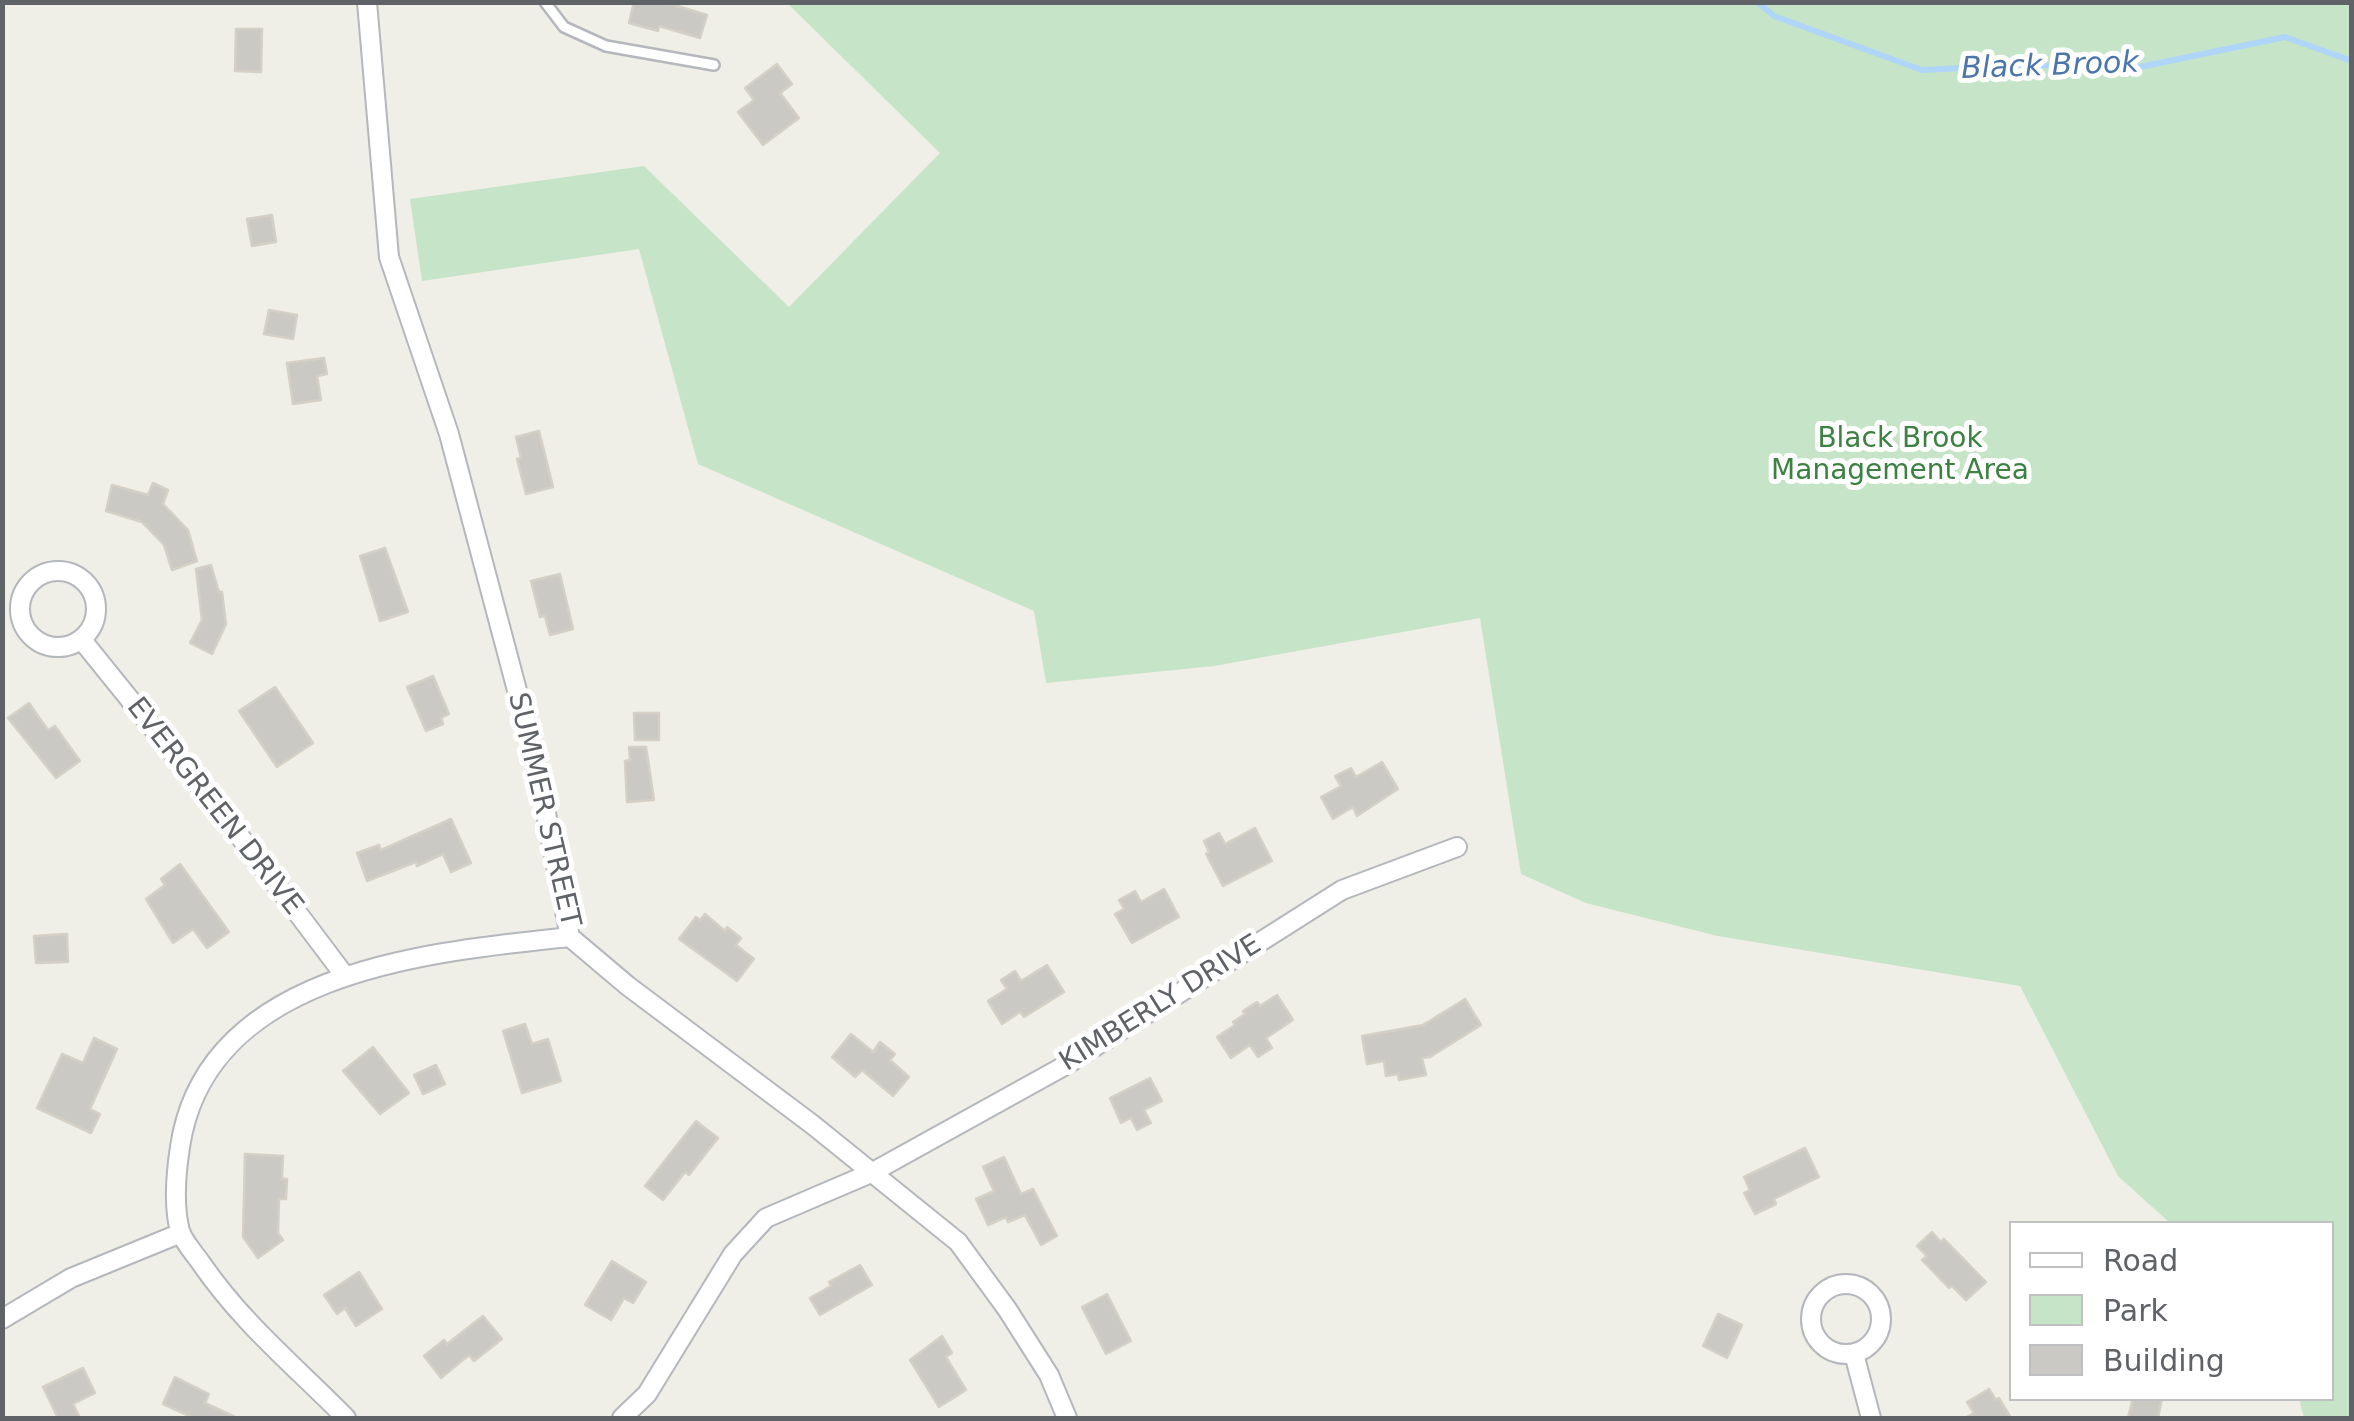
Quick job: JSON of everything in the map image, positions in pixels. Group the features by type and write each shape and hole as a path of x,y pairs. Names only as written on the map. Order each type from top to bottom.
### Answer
{"street":[{"name":"SUMMER STREET","path":"366,2 388,257 448,434 536,762 570,938 958,1242 1007,1308 1049,1375 1068,1418"},
{"path":"50,572 69,572 90,589 96,616 81,639 66,646 50,646 28,634 21,618 21,602 34,580 50,572"},
{"name":"EVERGREEN DRIVE","path":"81,639 232,826 345,976"},
{"name":"KIMBERLY DRIVE","path":"622,1418 647,1394 718,1274 748,1234 766,1218 871,1172 1066,1065 1342,890 1456,846"},
{"path":"346,1418 238,1313 180,1233 176,1174 184,1120 203,1080 231,1041 294,997 345,976 452,950 570,938"},
{"path":"2,1319 70,1278 180,1233"},
{"path":"1833,1285 1863,1287 1872,1294 1882,1314 1881,1328 1872,1344 1854,1354 1838,1355 1824,1348 1811,1329 1810,1312 1817,1298 1833,1285"},
{"path":"1854,1354 1871,1418"}],"lane":[{"path":"545,2 564,27 606,46 714,65"}],"green space":[{"name":"Black Brook Management Area","path":"787,3 2351,3 2351,1418 2304,1418 2300,1401 2334,1401 2334,1221 2168,1221 2118,1176 2020,986 1718,936 1586,903 1521,874 1480,618 1214,666 1046,683 1034,611 698,464 639,249 422,281 410,199 644,166 789,307 940,153"}],"building":[{"path":"634,2 664,2 707,15 700,38 659,26 658,31 629,23"},
{"path":"236,29 262,29 261,72 235,71"},
{"path":"777,64 792,84 780,93 799,118 763,145 738,112 754,100 745,88"},
{"path":"272,215 276,242 252,246 247,219"},
{"path":"269,310 297,315 293,339 264,334"},
{"path":"324,358 327,374 317,376 321,400 293,404 287,363"},
{"path":"539,431 553,487 526,494 516,437"},
{"path":"153,483 168,490 163,504 188,530 197,561 172,570 164,545 142,522 106,511 112,485 148,495"},
{"path":"385,548 408,612 380,621 360,556"},
{"path":"211,565 222,592 226,624 212,654 190,643 202,620 196,569"},
{"path":"560,574 573,629 550,635 545,616 540,617 531,581"},
{"path":"433,676 449,714 441,718 443,724 426,731 407,687"},
{"path":"275,687 313,743 277,767 239,711"},
{"path":"29,703 48,730 55,726 80,761 56,778 8,718"},
{"path":"634,713 659,713 659,740 635,740"},
{"path":"629,747 646,747 654,800 627,802 625,761 630,760"},
{"path":"1382,762 1398,789 1357,816 1353,807 1333,819 1321,797 1341,786 1335,776 1351,768 1356,777"},
{"path":"451,819 471,863 451,872 443,854 367,881 357,853 379,845 381,850"},
{"path":"1255,828 1272,861 1223,886 1206,854 1209,852 1204,841 1219,833 1225,844"},
{"path":"180,864 229,932 207,948 193,929 173,943 146,899 165,885 161,879"},
{"path":"1164,889 1179,917 1132,943 1115,914 1124,909 1119,900 1135,891 1141,902"},
{"path":"705,914 725,931 727,927 741,938 736,945 754,959 737,981 679,939 696,917 700,920"},
{"path":"67,934 68,962 36,963 34,936"},
{"path":"1047,965 1064,992 1024,1017 1020,1012 1002,1024 988,1001 1007,989 1001,980 1015,971 1021,981"},
{"path":"1277,995 1293,1020 1266,1038 1272,1048 1258,1057 1250,1045 1231,1058 1217,1037 1235,1025 1233,1022 1245,1014 1243,1011"},
{"path":"1465,999 1481,1025 1430,1057 1422,1058 1426,1075 1399,1080 1398,1074 1386,1076 1384,1061 1367,1064 1362,1036 1423,1025"},
{"path":"525,1024 532,1044 548,1039 561,1081 522,1093 503,1031"},
{"path":"851,1034 873,1052 880,1042 895,1054 890,1060 909,1077 893,1096 862,1070 855,1077 832,1057"},
{"path":"94,1038 117,1049 90,1109 100,1114 91,1133 37,1108 62,1054 83,1063"},
{"path":"373,1047 409,1093 380,1114 343,1071"},
{"path":"436,1065 445,1084 423,1094 414,1075"},
{"path":"1150,1078 1162,1101 1144,1110 1151,1123 1137,1130 1131,1118 1121,1123 1110,1098"},
{"path":"696,1121 718,1138 663,1200 645,1186"},
{"path":"1805,1148 1819,1177 1774,1199 1776,1204 1755,1214 1744,1193 1750,1190 1744,1177"},
{"path":"245,1154 283,1156 282,1179 287,1179 286,1199 279,1199 278,1233 283,1240 258,1258 243,1237"},
{"path":"1004,1157 1021,1194 1033,1189 1057,1236 1041,1245 1025,1215 1008,1222 1006,1217 988,1225 976,1199 994,1191 983,1167"},
{"path":"1932,1232 1941,1242 1944,1239 1986,1282 1966,1300 1922,1260 1927,1256 1917,1246"},
{"path":"612,1261 646,1282 633,1303 624,1298 611,1320 585,1305"},
{"path":"860,1265 872,1285 820,1315 810,1298"},
{"path":"359,1272 382,1309 356,1326 345,1308 337,1314 324,1295"},
{"path":"1107,1294 1131,1341 1106,1354 1082,1307"},
{"path":"1718,1314 1742,1325 1727,1358 1703,1346"},
{"path":"483,1316 502,1339 474,1361 469,1355 441,1378 424,1356"},
{"path":"942,1336 952,1353 946,1357 966,1390 939,1407 910,1360"},
{"path":"83,1368 95,1393 73,1404 80,1418 58,1418 43,1387"},
{"path":"175,1377 209,1394 205,1403 237,1418 194,1418 163,1404"},
{"path":"1989,1389 2011,1418 1965,1418 1974,1413 1967,1402"},
{"path":"2132,1401 2161,1401 2158,1418 2128,1418"}],"waterway":[{"name":"Black Brook","path":"1757,2 1774,16 1922,70 2026,65 2135,68 2285,37 2352,61"}]}
